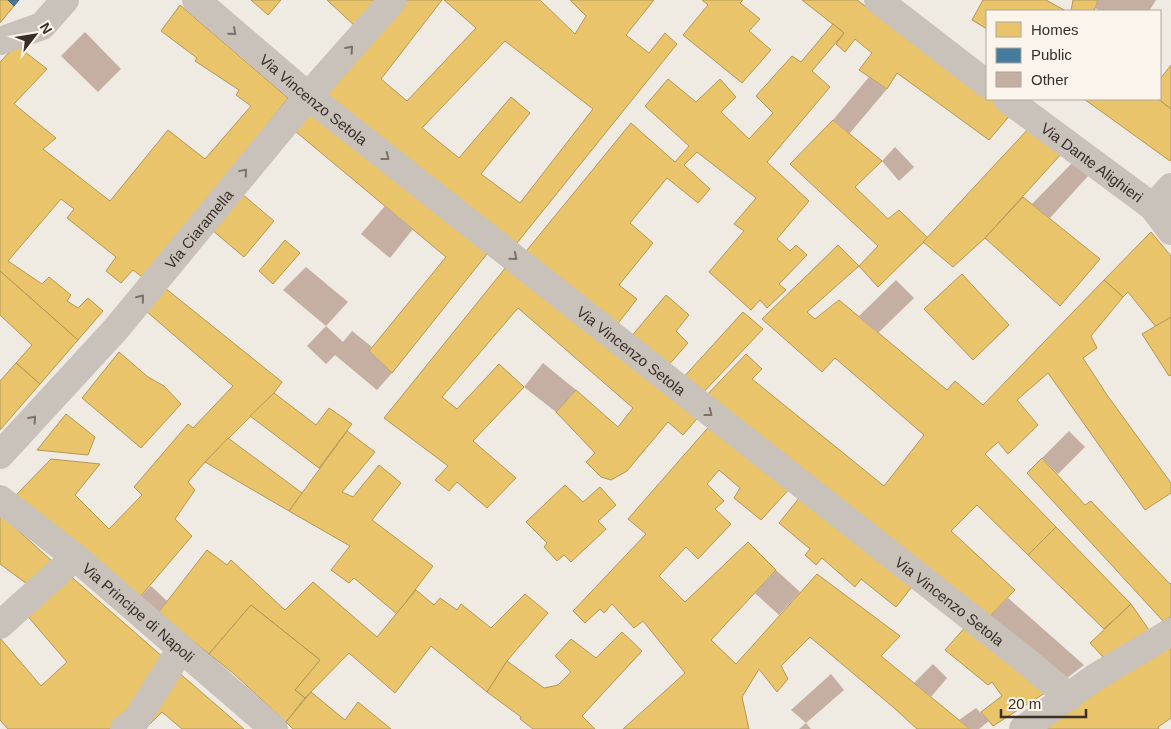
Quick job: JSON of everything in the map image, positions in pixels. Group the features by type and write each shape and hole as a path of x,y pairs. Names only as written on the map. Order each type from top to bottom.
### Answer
{"street":[{"path":"0,41 42,26 66,0"},
{"name":"Via Vincenzo Setola","path":"196,0 308,96 1069,696"},
{"name":"Via Ciaramella","path":"0,455 116,329 308,96 393,0"},
{"path":"878,0 986,83"},
{"name":"Via Dante Alighieri","path":"1008,100 1153,207 1171,231"},
{"path":"1153,207 1171,187"},
{"name":"Via Principe di Napoli","path":"0,499 75,557 274,729"},
{"path":"0,626 75,557"},
{"path":"1023,729 1094,678 1171,632"},
{"path":"124,729 136,720 181,648"}],"building: Homes":[{"path":"0,0 8,0 14,6 0,23"},
{"path":"251,0 281,0 268,15"},
{"path":"327,0 384,0 357,28"},
{"path":"405,0 442,0 381,79 407,101 476,28 444,0 540,0 575,34 586,16 570,0 654,0 626,35 649,53 665,33 677,44 513,248 323,97","holes":["505,41 593,109 520,203 481,174 530,113 511,97 459,158 422,128"]},
{"path":"702,0 743,0 740,3 760,19 749,31 771,50 742,83 683,35 708,5"},
{"path":"802,0 857,0 986,94 986,100 994,100 1012,113 989,140 897,73 887,89 859,70 872,53 855,39 845,52 836,44 844,33"},
{"path":"983,0 1046,0 1064,10 986,10 986,28 972,20"},
{"path":"1073,0 1098,0 1094,10 1071,10"},
{"path":"180,5 288,98 146,280 133,270 121,283 106,271 116,257 67,218 74,209 61,199 8,261 42,284 49,277 71,295 67,301 78,308 88,298 103,311 78,340 0,271 0,62 16,45 47,69 14,104 56,138 43,149 110,201 168,130 205,159 251,106 236,95 239,90 195,61 197,58 161,31"},
{"path":"833,24 844,33 812,71 830,87 767,162 809,201 777,239 790,251 796,245 807,255 779,284 786,290 767,308 760,300 751,310 709,272 744,231 734,224 756,198 697,152 684,165 710,189 698,203 667,178 630,223 653,243 619,285 637,299 616,326 523,255 631,123 675,162 689,146 645,106 668,79 696,102 720,79 736,97 721,112 749,139 773,113 756,96 792,56 801,62"},
{"path":"1171,65 1171,109 1159,100 1161,100 1161,78"},
{"path":"1085,100 1159,100 1171,109 1170,161"},
{"path":"314,108 491,249 392,373 369,351 446,257 295,131"},
{"path":"833,120 882,161 855,187 888,219 899,210 928,238 878,287 859,266 878,246 790,164"},
{"path":"1030,127 1063,152 985,238 953,267 923,242"},
{"path":"242,194 274,221 244,257 212,230"},
{"path":"1023,197 1100,259 1060,306 985,238"},
{"path":"1151,232 1171,256 1171,317 1156,327 1128,292 1123,297 1104,280"},
{"path":"285,240 300,253 273,284 259,271"},
{"path":"838,245 859,266 807,312 815,319 839,300 947,390 955,381 983,405 1104,280 1123,297 1091,336 1097,348 1083,358 1107,395 1171,483 1171,493 1145,510 1048,373 1017,400 1038,425 1008,454 998,442 985,454 1056,527 1028,555 977,505 951,531 1015,590 987,619 702,400 746,354 762,369 752,379 884,486 924,435 835,358 822,372 762,319"},
{"path":"511,261 702,413 683,435 668,422 627,471 611,480 601,477 586,462 595,453 556,412 576,390 618,427 633,408 518,308 442,397 457,409 499,364 524,387 473,441 516,478 487,508 457,482 449,491 435,480 448,466 384,418"},
{"path":"0,271 78,340 40,384 16,363 32,345 0,315"},
{"path":"962,274 1009,325 973,360 924,309"},
{"path":"165,288 282,382 274,393 205,462 188,482 195,490 175,519 192,536 140,597 16,495 51,459 100,464 75,495 109,529 142,495 134,487 188,424 193,428 233,386 146,311"},
{"path":"666,295 689,315 676,331 688,343 666,368 630,338"},
{"path":"743,312 763,329 700,396 681,380"},
{"path":"1171,317 1171,375 1169,376 1142,334"},
{"path":"119,352 148,377 164,386 181,404 141,448 82,398"},
{"path":"16,363 40,384 0,430 0,381"},
{"path":"274,393 316,425 329,408 352,424 319,468 250,416"},
{"path":"66,414 95,437 88,455 37,450"},
{"path":"713,422 793,485 761,520 734,498 740,488 719,470 707,484 724,501 715,509 731,524 698,559 686,547 659,576 685,602 748,542 776,570 711,640 736,664 817,574 900,636 881,656 970,729 917,729 810,637 781,666 788,679 777,692 759,669 742,697 749,729 623,729 685,673 643,621 634,628 612,604 604,613 600,609 585,623 573,611 646,534 628,519"},
{"path":"347,431 375,452 342,492 353,497 379,465 401,483 372,520 433,566 397,614 354,578 349,583 331,570 350,546 289,511"},
{"path":"228,438 302,493 289,511 205,462"},
{"path":"1042,458 1085,505 1091,501 1171,583 1171,617 1163,621 1027,473"},
{"path":"565,485 583,502 600,487 616,505 598,521 606,529 571,562 564,555 557,561 544,547 547,543 526,522"},
{"path":"804,492 915,583 896,607 861,579 855,587 822,558 816,565 805,555 810,549 779,523"},
{"path":"0,514 53,562 31,587 0,564"},
{"path":"1056,527 1131,604 1104,629 1028,555"},
{"path":"207,550 227,565 231,560 285,610 313,582 377,637 416,590 434,605 440,598 457,610 461,604 491,628 525,594 548,613 507,661 487,692 431,646 395,693 349,653 305,698 295,690 320,660 251,605 209,654 158,613"},
{"path":"67,573 164,658 113,729 8,729 0,720 0,638 41,686 67,662 24,612"},
{"path":"1131,604 1149,630 1104,658 1090,643"},
{"path":"251,605 320,660 295,690 305,698 286,722 234,674 209,654"},
{"path":"967,625 1048,691 993,726 981,712 1002,696 992,682 988,685 945,650"},
{"path":"622,632 642,651 582,716 595,729 533,729 520,719 521,717 487,692 507,661 544,688 558,685 571,672 555,656 571,639 596,658"},
{"path":"1171,644 1171,718 1158,727 1159,729 1043,729 1072,707"},
{"path":"177,671 244,729 182,729 162,712 145,729"},
{"path":"311,692 345,720 358,702 391,729 293,729 286,722"}],"building: Public":[{"path":"8,0 19,0 14,6"}],"building: Other":[{"path":"1098,0 1156,0 1150,10 1099,10 1095,8"},
{"path":"85,32 121,69 98,92 61,56"},
{"path":"869,77 887,89 849,134 833,120"},
{"path":"895,147 914,167 899,181 882,161"},
{"path":"1073,162 1088,176 1050,218 1032,204"},
{"path":"385,206 413,229 390,258 361,234"},
{"path":"306,267 348,302 326,326 283,290"},
{"path":"896,280 914,298 878,333 858,317"},
{"path":"326,326 343,342 352,331 372,347 369,351 392,373 377,390 335,355 326,364 307,346"},
{"path":"543,363 576,390 556,412 524,387"},
{"path":"1069,431 1085,447 1058,474 1042,458"},
{"path":"776,570 800,592 779,615 755,593"},
{"path":"151,586 167,601 158,613 140,597"},
{"path":"1008,598 1084,665 1062,682 987,619"},
{"path":"933,664 947,678 931,697 914,683"},
{"path":"831,674 844,690 806,723 791,710"},
{"path":"976,708 989,721 979,729 970,729 959,720"},
{"path":"806,723 811,729 799,729"}]}
